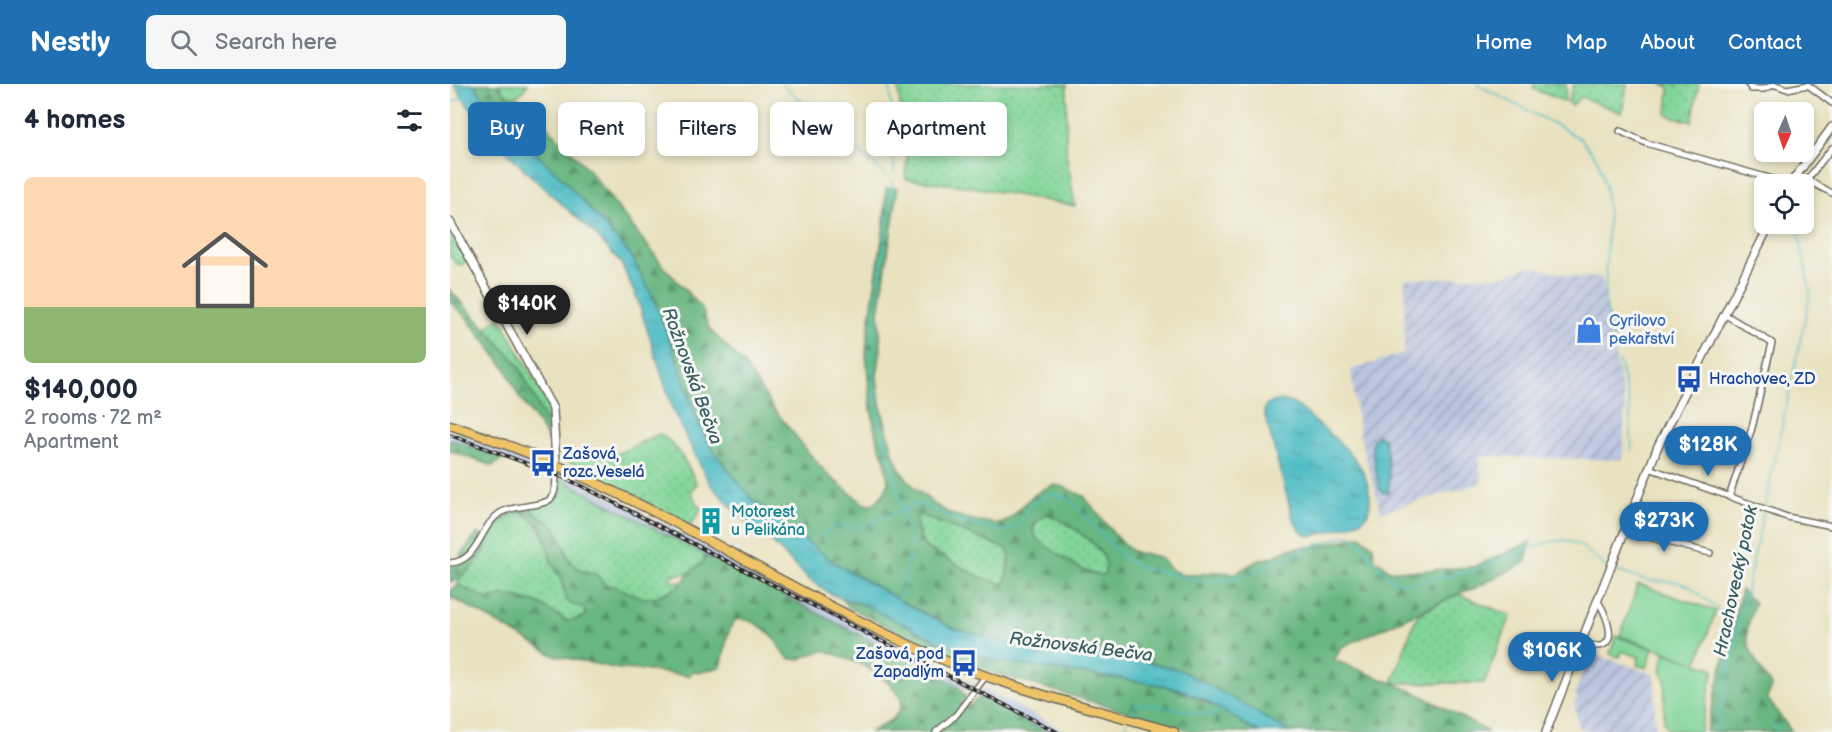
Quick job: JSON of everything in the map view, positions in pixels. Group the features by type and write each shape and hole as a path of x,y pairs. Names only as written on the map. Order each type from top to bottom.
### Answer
{"main road":[{"path":"450,425 556,464 895,638 985,676 1174,732"}],"street":[{"path":"1748,84 1751,88 1764,89 1773,85 1787,89 1808,86 1832,103"},
{"path":"1803,174 1832,127"},
{"path":"1620,131 1646,143 1755,174"},
{"path":"1805,174 1832,148"},
{"path":"1814,184 1832,193"},
{"path":"450,222 553,409 556,464 555,490 552,498 546,503 520,506 499,513 470,555 462,562 450,563"},
{"path":"1546,732 1649,468 1765,234"},
{"path":"1724,314 1772,343 1752,428 1729,496"},
{"path":"1649,468 1787,517 1832,526"},
{"path":"1625,531 1710,553"},
{"path":"1581,642 1599,648 1606,645 1609,640 1609,629 1598,601"},
{"path":"936,732 956,715 985,676"}],"shaded area":[{"path":"1530,266 1576,277 1602,277 1625,406 1623,456 1620,460 1480,456 1481,483 1381,512 1359,433 1351,370 1404,353 1405,279 1503,276"},
{"path":"450,431 557,470 1067,732 1047,732 578,489 553,477 450,439"},
{"path":"1590,652 1655,675 1655,732 1604,732 1579,729 1574,701 1578,699 1575,693"}],"green space":[{"path":"474,84 497,84 506,95 528,101 487,102"},
{"path":"498,84 528,84 520,94 514,97 506,95"},
{"path":"898,84 1067,84 1066,152 1075,206 973,187 906,179 906,156 1007,156 1007,102 900,102"},
{"path":"1534,84 1566,84 1565,102 1533,89"},
{"path":"1574,84 1627,84 1622,113 1581,97 1571,106 1568,102"},
{"path":"1661,84 1699,84 1692,122 1667,115 1669,87"},
{"path":"546,125 558,138 558,156 575,156 586,167 665,268 701,307 710,330 744,364 773,408 809,453 827,474 864,504 869,505 876,502 885,492 888,482 885,461 876,436 871,409 866,355 884,225 886,188 898,188 879,313 881,349 877,376 880,403 894,456 901,471 913,486 950,514 1001,524 1042,490 1053,485 1064,487 1084,496 1114,534 1130,550 1156,556 1163,560 1169,568 1182,575 1214,572 1236,573 1257,561 1275,556 1288,549 1324,545 1361,536 1373,546 1374,558 1390,570 1415,571 1473,567 1531,542 1525,563 1475,588 1342,647 1334,660 1417,693 1488,732 1289,732 1180,670 1125,657 1021,647 974,635 953,628 908,605 835,563 754,501 715,454 693,409 653,297 630,254 563,179 539,156 546,156","holes":["1047,514 1063,522 1098,549 1106,564 1105,574 1098,575 1080,568 1036,538 1034,526","920,515 1007,549 1010,556 1005,583 987,579 925,547 920,536 917,516"]},
{"path":"450,226 467,260 462,265 457,264 450,257"},
{"path":"450,290 517,363 545,420 550,423 549,444 547,437 518,395 505,368 467,318 450,302"},
{"path":"500,317 549,407 550,423 545,420 517,363 485,328"},
{"path":"659,434 671,442 697,484 691,491 697,505 702,509 690,526 566,460 570,451 597,453 610,449 617,454"},
{"path":"450,439 503,458 493,466 450,451"},
{"path":"564,481 701,553 704,561 690,573 671,575 672,581 680,582 679,587 655,597 642,598 605,585 596,574 582,571 575,566 568,557 554,527 525,507 554,501 558,498 559,482"},
{"path":"514,508 526,508 554,527 564,545 569,561 582,571 596,574 606,585 643,598 656,597 679,587 689,573 703,562 705,555 957,685 967,699 960,705 967,707 980,697 1047,732 870,732 892,720 901,706 901,699 883,678 860,664 829,652 824,651 798,659 789,658 760,626 740,619 735,620 727,637 721,667 698,673 693,671 689,676 619,669 553,655 450,598 451,589 459,585 487,599 506,595 537,603 567,621 579,619 586,614 583,607 572,605 566,600 563,582 552,564 542,528 525,514 513,513"},
{"path":"509,511 510,515 486,542 481,558 457,580 450,582 450,567 466,562 460,555 478,533 485,539 502,516"},
{"path":"517,512 533,519 538,525 552,563 561,578 563,589 585,610 584,616 567,621 537,603 506,595 487,599 458,583 460,577 471,569 485,552 486,543 497,527"},
{"path":"1047,514 1072,527 1098,549 1106,564 1105,574 1098,575 1080,568 1036,538 1034,526"},
{"path":"920,515 1007,549 1010,556 1005,583 985,580 925,547 918,528 917,516"},
{"path":"1638,584 1716,611 1697,663 1714,669 1700,732 1668,729 1664,722 1665,680 1661,671 1665,653 1691,661 1620,636"},
{"path":"1741,590 1755,603 1747,636 1753,655 1772,687 1767,698 1792,732 1706,732"},
{"path":"1458,594 1511,616 1484,683 1392,683 1417,615"},
{"path":"841,598 855,601 940,642 995,661 1157,684 1184,692 1234,717 1257,732 1196,732 987,671 930,648 848,607"},
{"path":"1616,636 1653,649 1647,668 1637,665 1639,657 1622,651 1620,657 1610,654"}],"water":[{"path":"454,84 474,84 487,102 468,102 468,106"},
{"path":"511,156 539,156 563,179 630,254 653,297 693,409 715,454 754,501 835,563 953,628 1021,647 1125,657 1180,670 1289,732 1257,732 1203,699 1157,684 995,661 940,642 855,601 831,594 807,578 767,537 743,519 710,484 674,413 638,301 621,263 595,234"},
{"path":"1280,400 1301,409 1344,447 1359,464 1368,485 1370,497 1369,511 1360,521 1312,536 1302,533 1298,528 1293,519 1264,411 1267,404"},
{"path":"1378,435 1384,438 1385,443 1389,474 1388,493 1382,492 1379,488 1372,446 1373,440"}],"waterway":[{"path":"782,84 888,177"},
{"path":"890,84 894,173"},
{"path":"1476,84 1581,139 1598,160 1605,184 1608,216 1605,301 1617,352"},
{"path":"450,103 463,98"},
{"name":"Hrachovecký potok","path":"1804,174 1832,136"},
{"path":"893,180 876,309 872,374 880,420 910,540 909,549"},
{"name":"Hrachovecký potok","path":"1716,732 1809,301 1810,291 1799,234"},
{"path":"1619,361 1629,401 1632,451"},
{"path":"871,524 919,504 965,523 1005,531 1012,530 1020,523 1034,502 1053,493 1070,500 1127,561 1142,568 1209,582 1241,577 1313,546 1349,535 1356,538 1391,579 1401,583 1477,570 1530,548 1565,540 1581,546 1606,567"},
{"path":"822,536 833,527 867,527"},
{"path":"902,591 909,554"},
{"path":"1614,570 1648,581 1677,582 1689,586 1737,624"},
{"path":"898,601 901,593"},
{"path":"1130,715 1136,704 1210,715 1223,711"},
{"path":"1123,732 1127,723"},
{"path":"1774,725 1778,732"}],"railway":[{"path":"450,435 580,485 1057,732"}],"place":[{"name":"Cyrilovo pekařství","path":"1589,330"},
{"name":"Hrachovec, ZD","path":"1689,379"},
{"name":"Zašová, rozc.Veselá","path":"543,463"},
{"name":"Motorest u Pelikána","path":"711,521"},
{"name":"Zašová, pod Zapadlým","path":"964,663"}],"water label":[{"name":"Rožnovská Bečva","path":"692,376"},
{"name":"Rožnovská Bečva","path":"1081,647"}]}
